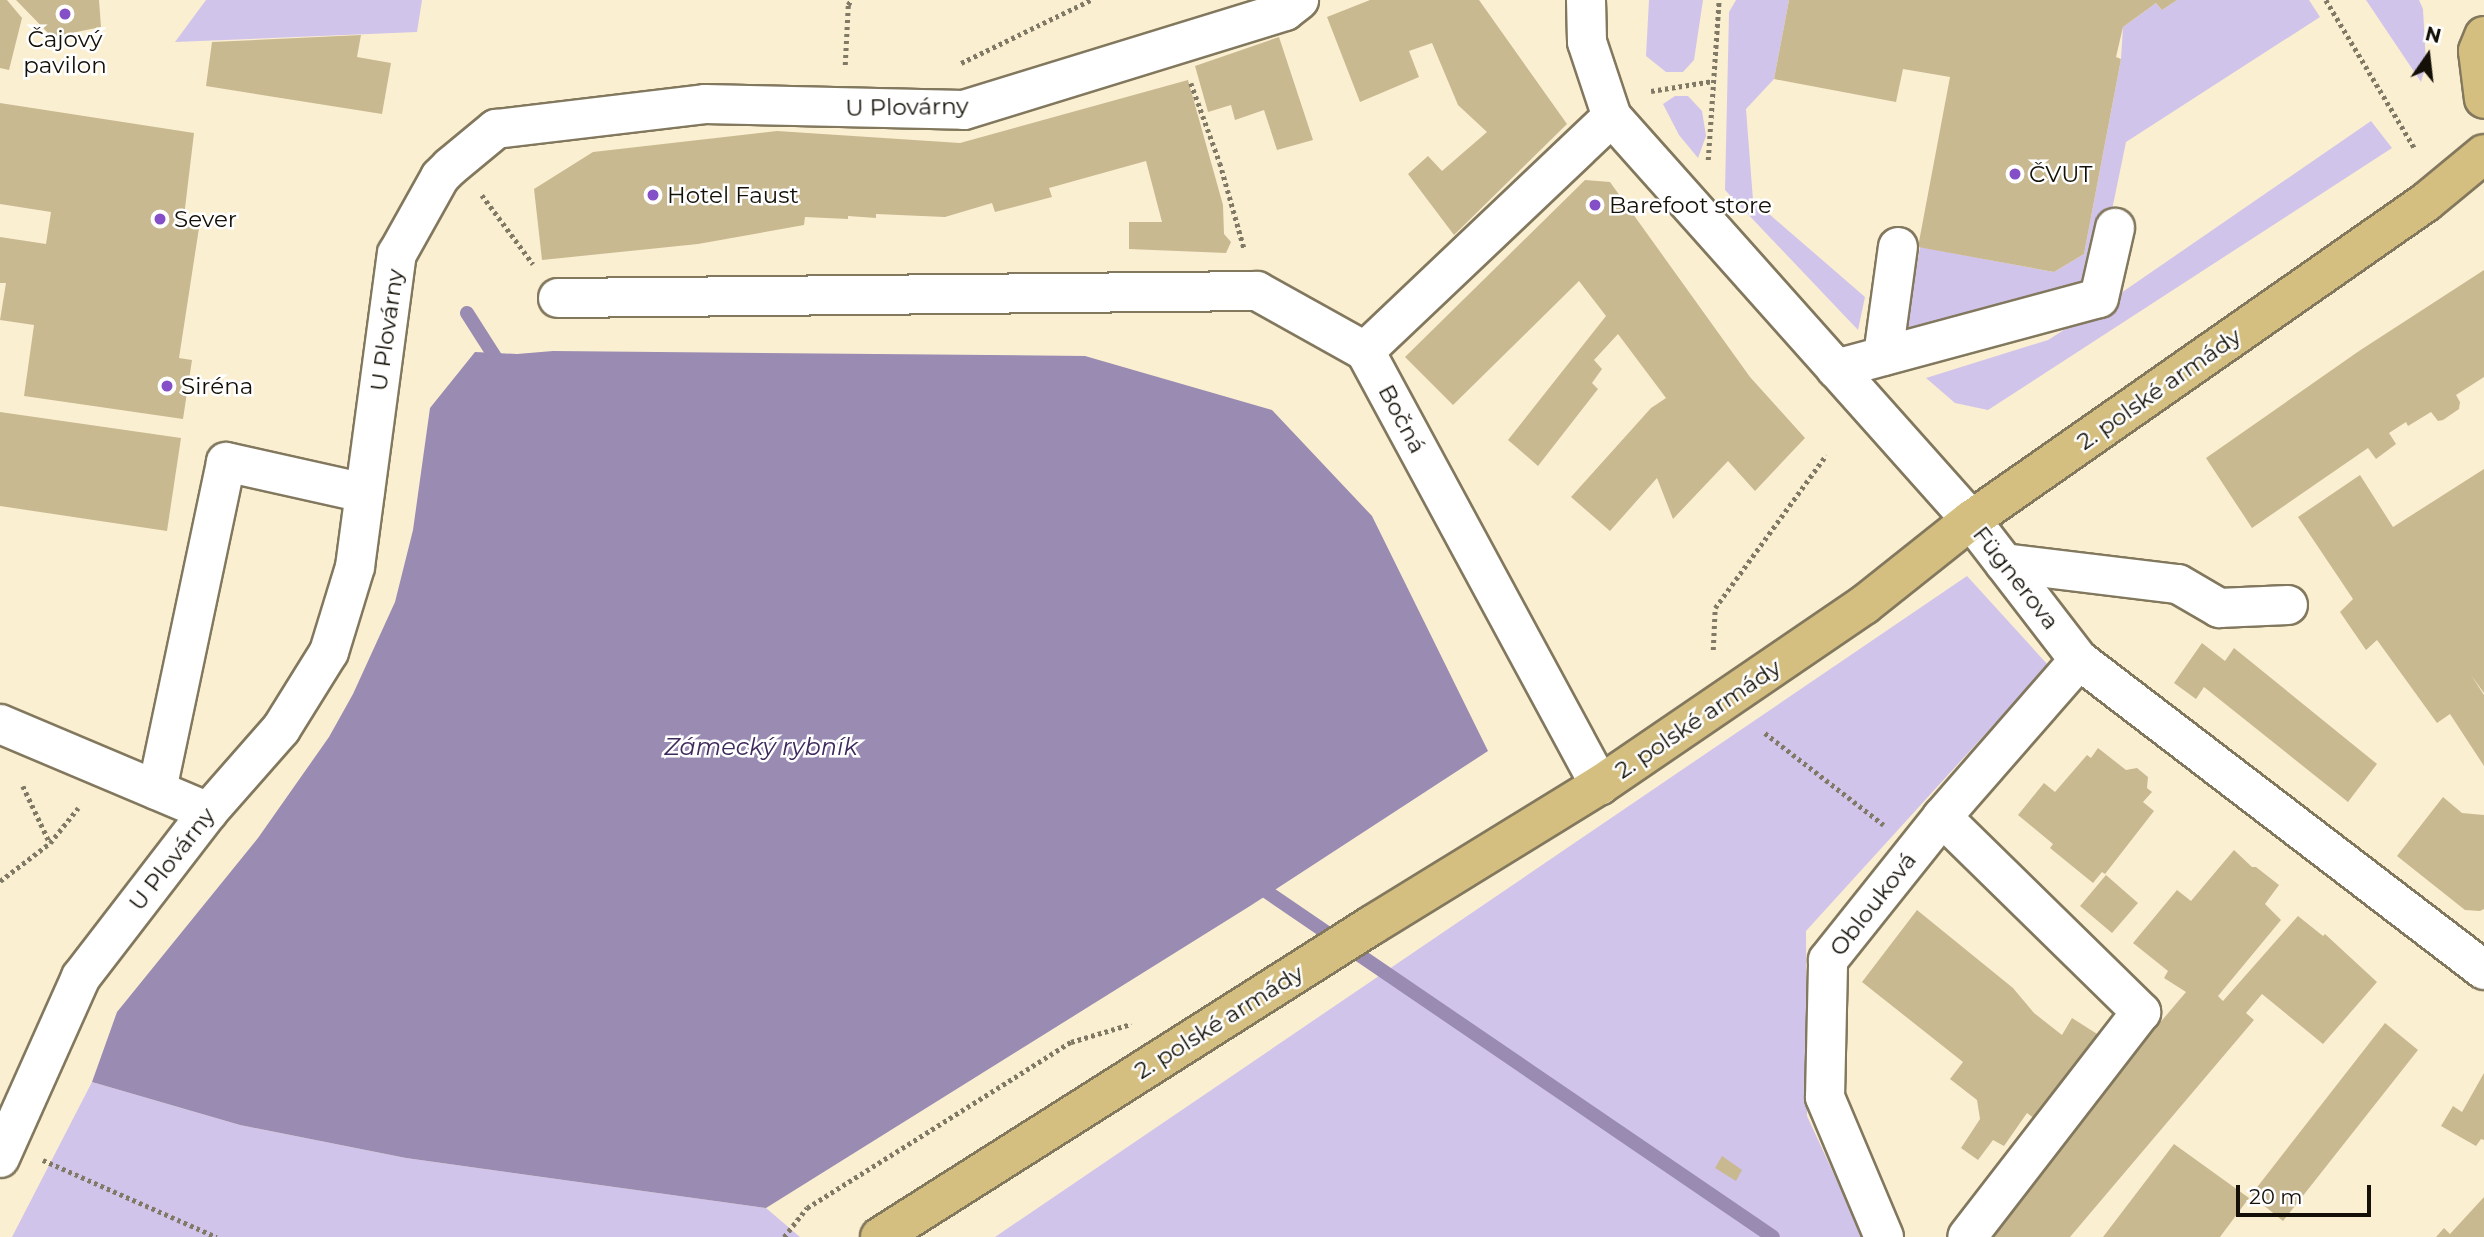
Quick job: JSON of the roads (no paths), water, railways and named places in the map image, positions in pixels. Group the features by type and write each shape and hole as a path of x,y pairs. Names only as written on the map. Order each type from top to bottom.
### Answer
{"main road":[{"path":"2484,36 2478,51 2484,99"},
{"name":"2. polské armády","path":"880,1237 1372,925 1600,785 1864,605 1971,520 2426,202 2484,154"}],"street":[{"name":"U Plovárny","path":"0,1158 80,976 208,812 281,729 330,652 355,567 397,254 440,177 496,129 705,104 964,110 1285,12 1299,0"},
{"path":"558,298 1257,291 1365,351 1612,117 1587,41 1586,0"},
{"name":"Fügnerova","path":"1612,117 1971,520 2079,660 2482,966"},
{"path":"1836,369 2099,298 2115,228"},
{"path":"1883,356 1898,247"},
{"name":"Bočná","path":"1365,351 1600,785"},
{"path":"157,790 226,462 365,493"},
{"path":"2004,564 2178,584 2219,608 2288,605"},
{"name":"Oblouková","path":"1884,1237 1825,1097 1828,960 1942,817 2079,660"},
{"path":"0,724 208,812"},
{"path":"1942,817 2141,1012 1967,1237"}],"water":[{"name":"Zámecký rybník","path":"553,351 1085,356 1272,410 1372,516 1488,751 1250,906 766,1208 406,1158 240,1125 92,1082 117,1012 258,838 329,737 353,694 395,602 413,530 430,408 475,352 517,354"}],"waterway":[{"path":"467,313 502,368"},
{"path":"1254,883 1773,1237"}],"place":[{"name":"Čajový pavilon","path":"65,14"},
{"name":"ČVUT","path":"2015,174"},
{"name":"Hotel Faust","path":"653,195"},
{"name":"Barefoot store","path":"1595,205"},
{"name":"Sever","path":"160,219"},
{"name":"Siréna","path":"167,386"}]}
